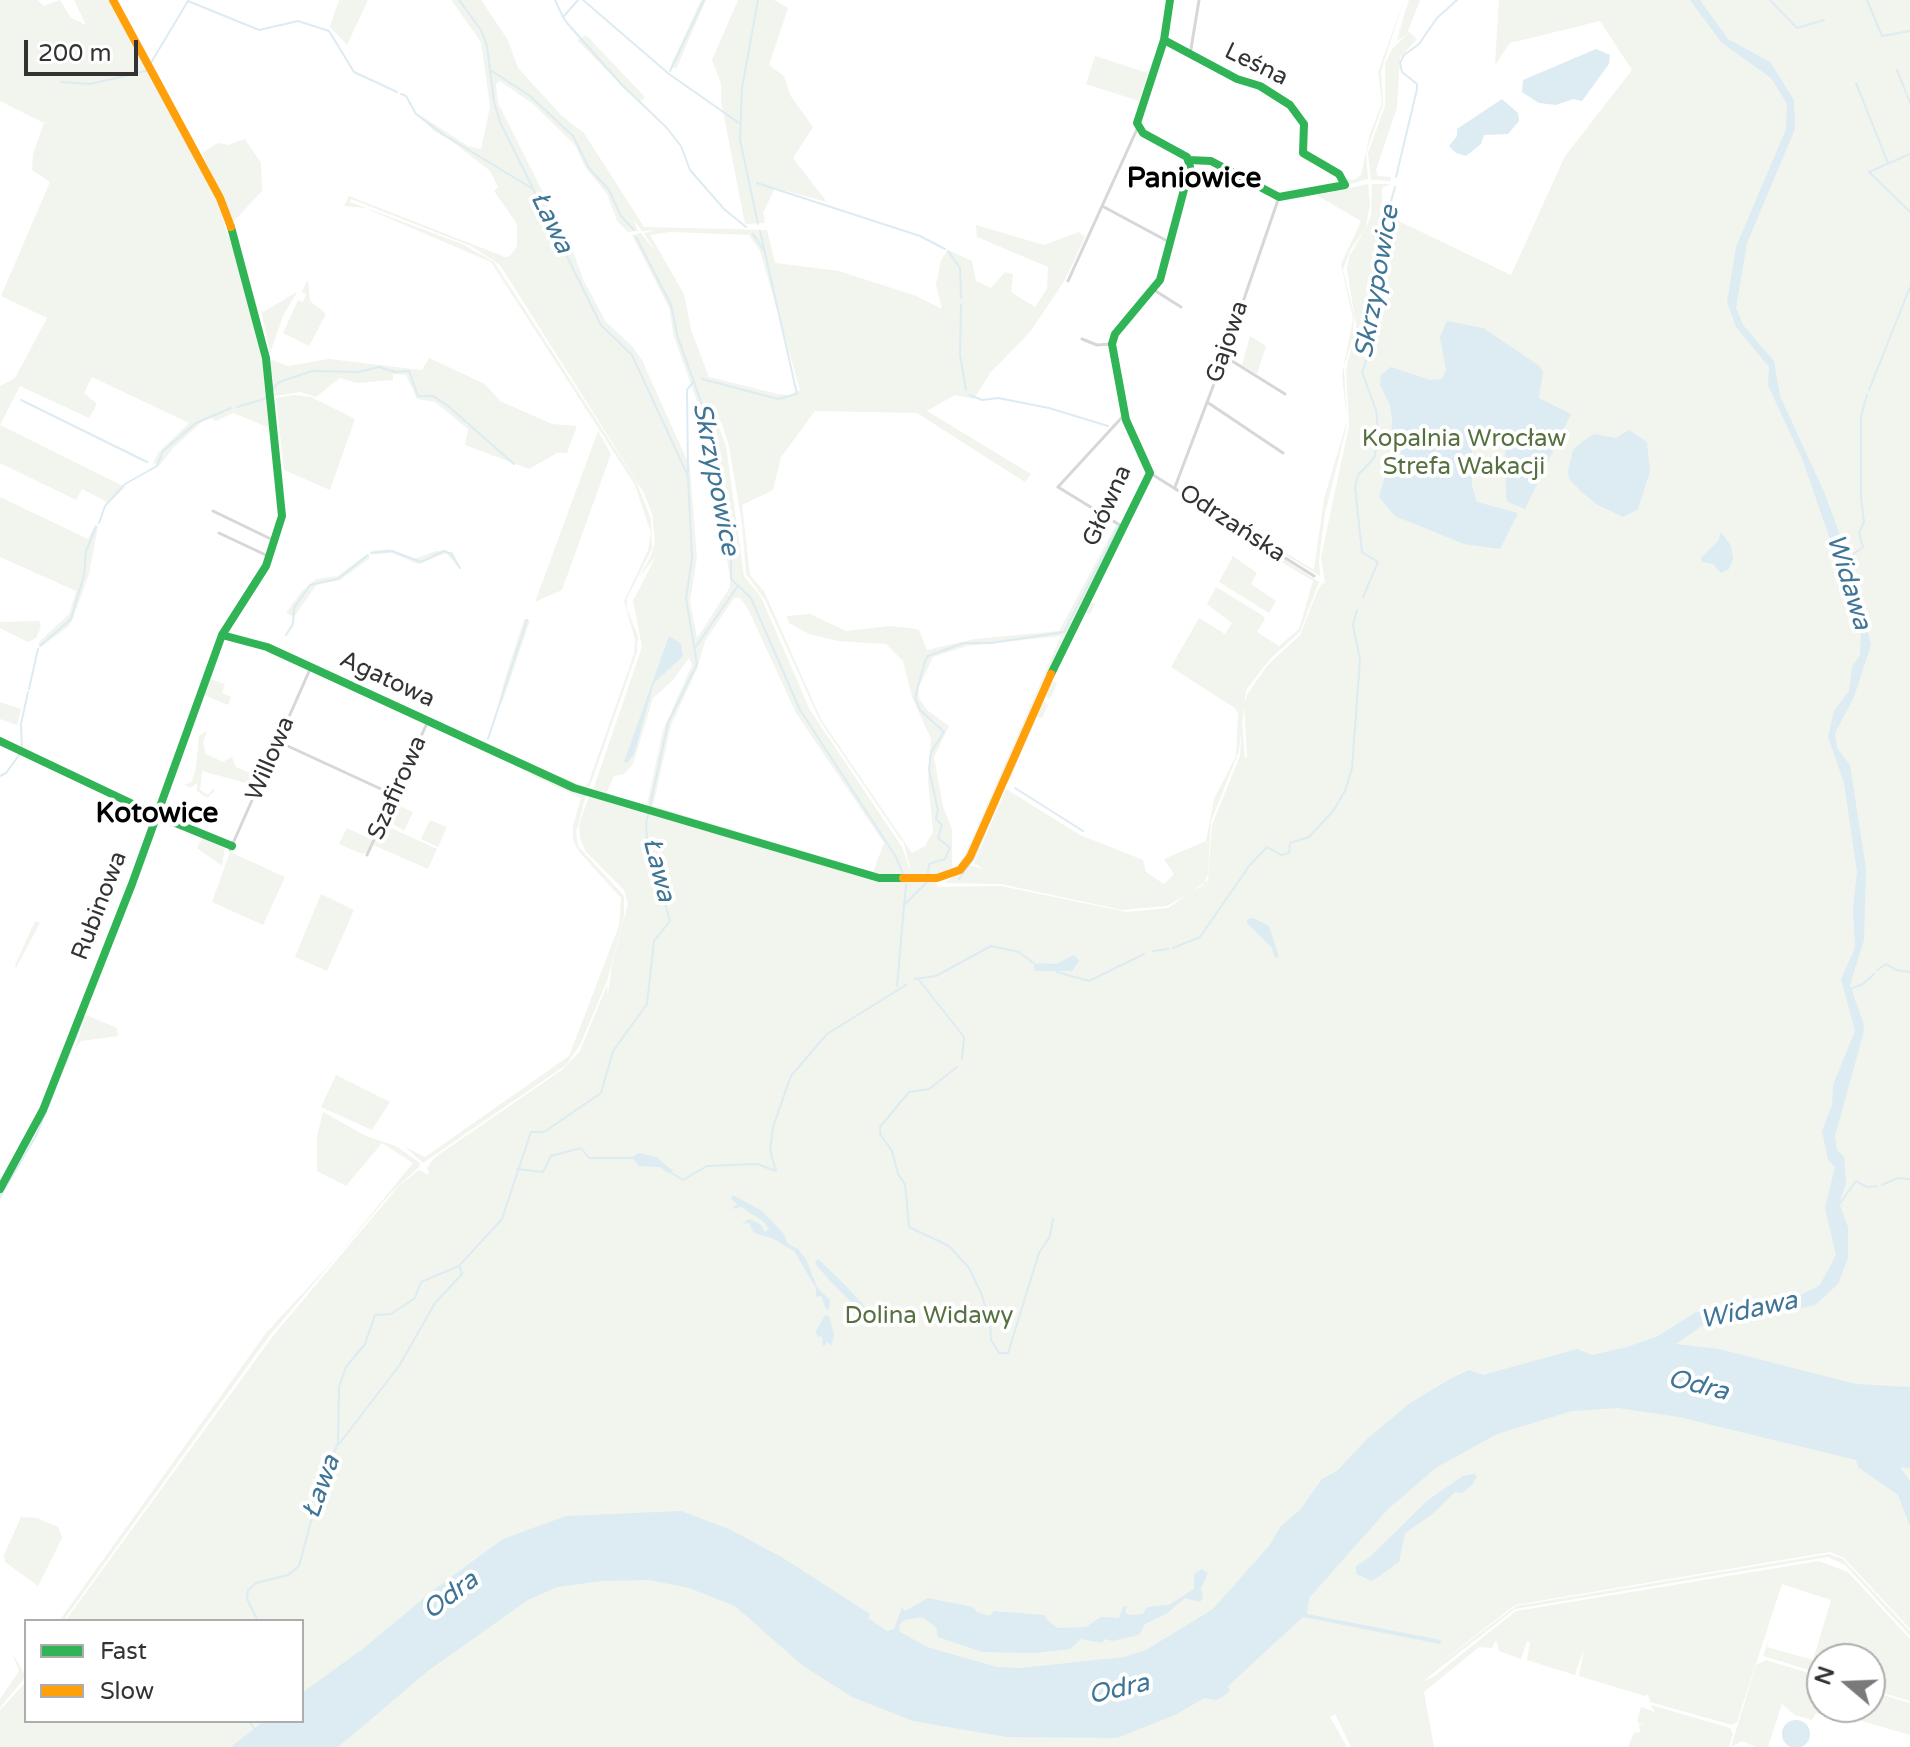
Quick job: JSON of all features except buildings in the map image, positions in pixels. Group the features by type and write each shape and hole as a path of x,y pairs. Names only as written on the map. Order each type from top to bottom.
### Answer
{"street":[{"name":"Rubinowa","path":"0,1189 34,1132 222,635 270,557 283,502 261,329 235,236 220,198 113,0"},
{"path":"1068,281 1138,127 1139,113 1164,40 1170,0"},
{"name":"Leśna","path":"1190,55 1199,0"},
{"name":"Leśna","path":"1164,40 1260,86 1290,105 1304,124 1303,153 1339,174 1344,188 1279,197"},
{"path":"1138,127 1189,160 1211,161 1279,197"},
{"path":"1082,339 1097,345 1112,344 1115,334 1160,280 1189,160"},
{"name":"Gajowa","path":"1175,487 1279,197"},
{"path":"1104,207 1169,242"},
{"path":"1154,290 1181,307"},
{"name":"Główna","path":"906,880 944,877 960,870 984,824 1060,650 1150,473 1125,414 1112,344"},
{"path":"1224,356 1285,394"},
{"path":"1207,402 1283,453"},
{"path":"1123,527 1058,487 1125,414"},
{"name":"Odrzańska","path":"1150,473 1314,576"},
{"path":"213,511 275,541"},
{"path":"219,533 270,557"},
{"name":"Agatowa","path":"222,635 254,642 582,791 866,875 906,880"},
{"name":"Willowa","path":"231,848 311,667"},
{"name":"Szafirowa","path":"367,855 428,721"},
{"path":"0,741 231,848"},
{"path":"279,742 394,795"}],"green space":[{"path":"0,0 38,0 43,6 60,0 71,18 86,25 74,0 109,0 216,198 259,331 272,429 233,413 216,421 211,418 202,422 174,447 159,466 153,463 159,452 189,423 92,377 84,393 97,404 89,418 20,386 0,425 0,386 15,378 47,318 1,296 50,182 32,170 33,154 44,123 0,101"},
{"path":"339,0 368,0 347,45 330,27"},
{"name":"Dolina Widawy","path":"451,0 481,0 508,40 518,68 562,116 584,133 644,227 767,230 775,263 839,271 916,296 942,309 936,285 941,260 948,250 972,261 976,281 991,288 1005,272 1013,274 1011,292 1035,307 1047,289 1048,267 977,237 976,225 1044,245 1079,232 1085,237 1065,280 1030,332 990,373 974,399 955,395 927,411 1031,474 1025,482 917,413 815,411 781,457 773,490 742,505 750,575 764,591 821,719 903,843 820,721 765,600 746,574 742,524 729,446 722,424 710,403 726,446 744,576 761,597 810,710 902,847 912,875 903,840 912,853 925,846 933,832 928,780 931,739 912,697 903,661 886,644 838,641 809,634 789,623 787,616 810,614 846,631 889,626 911,628 919,630 927,650 974,639 1059,631 1116,525 1120,526 1064,639 969,856 949,874 909,879 910,882 935,880 937,887 1001,886 1127,912 1168,908 1208,880 1212,825 1240,756 1242,719 1245,759 1247,756 1244,705 1248,693 1267,666 1300,635 1317,592 1322,583 1325,584 1321,557 1349,426 1346,371 1356,325 1347,269 1349,257 1365,229 1351,249 1343,269 1354,315 1353,337 1344,366 1347,417 1342,375 1353,319 1341,264 1361,221 1316,195 1368,184 1370,203 1366,228 1371,216 1372,184 1390,184 1382,188 1382,213 1511,275 1565,156 1632,70 1600,21 1510,43 1495,65 1499,0 1910,0 1910,1629 1844,1558 1830,1552 1515,1605 1420,1678 1516,1606 1829,1554 1843,1559 1910,1631 1910,1636 1845,1565 1828,1557 1515,1609 1422,1682 1433,1677 1516,1611 1819,1561 1848,1572 1910,1639 1910,1701 1886,1694 1886,1643 1818,1643 1831,1600 1782,1584 1737,1722 1732,1725 1650,1702 1648,1694 1645,1696 1579,1676 1584,1648 1575,1675 1527,1660 1530,1642 1527,1641 1521,1659 1499,1651 1496,1640 1492,1648 1479,1647 1424,1692 1434,1747 1351,1747 1335,1714 1330,1717 1347,1747 0,1747 0,1710 24,1684 24,1723 304,1723 304,1619 66,1619 273,1336 398,1187 419,1170 429,1175 427,1168 434,1158 563,1069 580,1051 607,985 608,995 612,964 628,904 624,890 586,852 580,838 579,824 589,797 871,878 646,809 663,730 692,665 689,658 672,681 653,698 633,764 624,774 614,776 606,794 639,806 592,793 642,647 633,601 656,556 639,577 651,556 655,540 652,514 644,493 500,265 471,246 351,199 350,202 462,244 494,262 636,481 651,519 652,549 627,598 627,609 638,636 637,652 590,786 584,790 467,737 583,786 588,784 634,654 635,640 624,601 648,550 651,533 635,485 491,262 365,208 344,206 349,196 505,257 510,256 517,246 517,224 494,191 498,187 490,171 434,131 412,110 468,146 481,149 490,107 481,42","holes":["500,81 533,104 575,145 585,167 607,194 617,221 628,232 638,231 633,219 642,231 657,230 644,233 655,251 641,233 632,235 669,308 674,337 708,432 730,579 730,587 697,638 690,601 697,558 690,467 642,360 606,322 584,281 574,254 498,103 496,84","670,232 749,235 760,251 800,390 789,395 709,377 691,330 684,294 650,235","734,598 740,598 748,609 796,713 884,843 873,872 653,806 671,725 697,669 705,641","1061,636 964,857 957,866 952,867 952,829 943,806 934,757 949,726 927,710 919,698 919,687 933,657 967,646"]},
{"path":"701,0 706,0 676,69 671,65"},
{"path":"738,0 774,0 788,8 769,65 784,76 790,95 813,127 793,158 827,202 775,188 763,213 765,223 745,224 721,101 721,83 712,60"},
{"path":"1404,0 1381,71 1383,104 1366,153 1368,179 1347,185 1346,179 1354,180 1361,175 1370,134 1382,103 1378,72"},
{"path":"1409,0 1420,0 1408,31 1417,39 1400,58 1397,108 1376,170 1378,176 1391,177 1391,181 1371,180 1368,153 1385,106 1385,64 1392,49 1407,34 1397,41 1405,16 1396,40"},
{"path":"586,35 645,97 639,103 577,40"},
{"path":"1095,56 1148,73 1139,101 1086,84"},
{"path":"245,139 261,163 262,191 233,222 202,153 218,143 228,145"},
{"path":"308,279 310,301 326,314 309,346 283,333 298,300 303,302 306,294 302,292"},
{"path":"297,292 283,316 270,353 261,309 263,312"},
{"path":"1250,336 1266,346 1257,374 1242,365"},
{"path":"429,358 485,384 500,401 552,424 577,426 567,453 557,453 529,469 465,445 468,429 435,402 417,399 406,375 393,374 393,380 357,383 340,378 316,397 301,392 275,396 270,362 288,366 329,359 422,370"},
{"path":"293,395 311,397 355,419 330,490 284,470 276,398"},
{"path":"1347,422 1325,513 1320,576 1232,522 1314,570 1324,499"},
{"path":"0,425 125,487 109,503 82,489 76,500 0,463"},
{"path":"598,431 611,454 562,590 535,602"},
{"path":"0,497 88,539 95,525 98,526 89,574 73,618 69,626 42,646 38,644 41,640 69,614 76,591 0,557"},
{"path":"1259,543 1319,582 1300,632 1270,659 1246,690 1239,751 1211,821 1208,875 1203,885 1167,906 1122,910 1001,884 945,883 968,865 983,869 974,863 1006,789 1080,835 1143,860 1146,872 1164,884 1174,874 1164,859 1206,841 1214,799 1236,756 1238,714 1235,708 1171,667 1199,618 1225,634 1232,623 1207,604 1216,587 1262,615 1265,619 1257,632 1279,646 1299,629 1313,581 1272,556 1257,545"},
{"path":"389,549 414,559 436,551 453,552 460,569 446,553 418,564 392,553 372,554 371,551"},
{"path":"367,554 370,558 340,580 317,584 294,617 286,613 301,592 316,579 338,576"},
{"path":"1233,556 1257,573 1251,584 1276,601 1269,613 1219,582"},
{"path":"1088,601 1095,604 1090,614 1085,613 1066,652 1053,680 1057,684 1050,699 1043,695"},
{"path":"524,619 530,621 502,703 499,702 503,685"},
{"path":"39,621 41,627 36,638 28,642 0,628 0,622"},
{"path":"210,679 225,684 222,693 231,697 228,705 204,695"},
{"path":"1042,699 1048,705 1042,718 1037,717 1008,783 1005,781"},
{"path":"0,702 21,709 17,725 0,719"},
{"path":"207,731 203,742 206,754 223,762 232,757 236,767 255,775 246,783 202,771 200,790 208,795 213,789 215,791 207,798 197,791 197,783 190,788 185,785 192,781 196,767 199,736"},
{"path":"533,771 586,795 576,832 578,846 624,896 624,917 607,981 580,1045 566,1065 423,1163 405,1147 425,1157 569,1056 619,926 621,898 580,853 573,840 573,826 581,798 531,775"},
{"path":"393,803 413,812 404,831 385,819"},
{"path":"430,820 447,827 438,847 421,839"},
{"path":"389,827 437,849 428,869 373,845 381,829"},
{"path":"347,828 372,840 367,852 362,854 339,844"},
{"path":"203,837 225,847 222,866 197,848"},
{"path":"230,852 285,877 263,925 212,902"},
{"path":"321,894 354,910 327,971 295,957"},
{"path":"35,921 40,923 16,968 15,965"},
{"path":"86,1015 117,1028 118,1036 81,1041 74,1051"},
{"path":"336,1075 390,1102 372,1130 321,1107"},
{"path":"323,1112 366,1136 396,1146 420,1163 419,1167 390,1194 270,1335 64,1619 60,1619 266,1333 337,1256 413,1163 382,1143 346,1186 317,1171 317,1137"},
{"path":"21,1517 37,1518 58,1527 62,1538 38,1586 5,1562 4,1555"},
{"name":"Dolina Widawy","path":"1769,1638 1767,1647 1806,1658 1806,1669 1763,1656"},
{"path":"12,1653 24,1673 24,1678 0,1708 0,1699 19,1671"},
{"path":"1766,1660 1806,1672 1806,1718 1795,1715 1782,1704 1768,1747 1756,1747 1742,1741 1731,1747 1756,1665"},
{"path":"1886,1696 1910,1703 1910,1735 1869,1723 1886,1723"},
{"path":"1651,1705 1730,1728 1733,1734 1729,1747 1628,1747 1634,1733 1640,1732 1639,1724 1645,1725 1637,1722 1641,1707 1655,1712"}],"water":[{"path":"1690,0 1700,0 1728,39 1770,62 1794,100 1795,129 1747,243 1736,308 1743,325 1774,361 1780,396 1825,494 1848,557 1851,591 1864,617 1871,645 1854,697 1835,733 1837,748 1850,765 1866,869 1864,940 1850,985 1864,1025 1835,1136 1837,1150 1844,1157 1846,1184 1839,1203 1848,1227 1848,1258 1838,1284 1815,1305 1753,1320 1703,1325 1676,1344 1719,1349 1856,1384 1910,1387 1910,1468 1900,1467 1910,1481 1910,1527 1898,1495 1858,1467 1856,1460 1679,1417 1618,1408 1572,1411 1497,1434 1437,1467 1388,1509 1309,1598 1307,1614 1441,1640 1440,1644 1303,1617 1228,1686 1230,1691 1224,1696 1216,1700 1204,1698 1177,1714 1117,1738 1007,1737 913,1721 852,1697 802,1665 735,1606 689,1588 649,1580 602,1581 557,1587 528,1600 429,1670 338,1747 231,1747 261,1723 304,1723 304,1692 503,1539 566,1516 681,1511 729,1529 783,1558 870,1614 868,1618 887,1631 894,1629 902,1608 905,1611 928,1598 973,1607 977,1612 990,1616 994,1611 1045,1615 1058,1628 1086,1627 1101,1617 1119,1618 1123,1607 1127,1606 1125,1612 1130,1615 1143,1614 1147,1607 1169,1605 1194,1589 1194,1574 1202,1569 1208,1573 1201,1588 1203,1598 1200,1602 1185,1598 1166,1614 1145,1624 1139,1635 1112,1641 1105,1639 1102,1643 1081,1639 1070,1649 1035,1653 982,1652 938,1637 936,1627 922,1617 904,1620 899,1625 900,1632 927,1647 997,1667 1021,1668 1124,1657 1146,1650 1213,1609 1269,1546 1281,1526 1300,1510 1322,1479 1337,1471 1366,1440 1410,1403 1452,1378 1469,1370 1483,1375 1577,1349 1592,1355 1627,1347 1658,1336 1696,1312 1739,1308 1789,1294 1799,1296 1820,1285 1836,1255 1825,1208 1835,1167 1828,1160 1822,1131 1832,1105 1833,1085 1855,1031 1841,979 1855,948 1853,908 1857,872 1844,783 1828,737 1834,711 1849,691 1852,667 1860,655 1861,633 1842,595 1833,548 1803,461 1768,385 1769,367 1736,327 1727,302 1736,247 1786,129 1787,104 1771,78 1722,43"},
{"path":"1596,49 1610,55 1609,64 1582,101 1573,99 1556,105 1539,103 1522,92 1523,80"},
{"path":"1502,99 1518,113 1519,121 1508,134 1484,135 1481,144 1466,156 1456,153 1449,146 1457,136 1457,129"},
{"path":"1447,321 1483,328 1538,365 1543,371 1539,398 1571,414 1525,509 1508,502 1506,497 1505,439 1488,438 1472,448 1472,486 1477,502 1518,513 1500,549 1464,544 1395,516 1379,497 1391,455 1392,420 1390,405 1380,385 1381,375 1391,367 1430,380 1442,379 1446,370 1440,337"},
{"path":"1629,430 1647,442 1650,471 1638,509 1623,517 1598,505 1583,493 1569,479 1568,471 1573,450 1583,441 1594,434 1616,438"},
{"path":"1721,532 1731,546 1733,559 1729,569 1721,573 1713,564 1702,562 1701,558 1718,541"},
{"path":"669,636 681,644 683,656 654,683 634,754 627,763 624,762"},
{"path":"1253,918 1269,926 1279,957 1275,958 1272,948 1247,923 1247,919"},
{"path":"1074,955 1079,961 1072,971 1035,971 1034,966 1039,963 1056,964"},
{"path":"639,1153 656,1157 673,1171 668,1173 660,1167 639,1166 632,1157"},
{"path":"733,1195 762,1211 784,1234 788,1244 798,1249 806,1259 817,1287 830,1300 829,1309 826,1309 821,1296 816,1297 816,1288 794,1251 772,1238 754,1233 749,1223 742,1224 749,1219 760,1224 765,1232 769,1229 763,1221 741,1207 732,1209 737,1204 731,1199"},
{"path":"818,1259 880,1323 877,1325 866,1317 830,1281 815,1263"},
{"path":"825,1315 829,1316 834,1335 831,1346 827,1342 823,1347 822,1336 817,1337 816,1331"},
{"path":"1463,1476 1477,1476 1472,1485 1462,1493 1455,1492 1434,1513 1405,1533 1399,1562 1372,1581 1356,1574 1356,1566 1370,1557 1428,1500"},
{"path":"1796,1720 1806,1724 1810,1734 1806,1744 1796,1748 1786,1744 1782,1734 1786,1724"}],"waterway":[{"name":"Ława","path":"257,1619 247,1599 248,1590 256,1583 288,1575 299,1566 312,1518 311,1504 338,1443 339,1387 346,1367 365,1344 375,1315 391,1314 415,1298 421,1282 459,1266 502,1219 531,1132 544,1132 601,1093 613,1051 647,1004 654,941 670,921 647,839 646,824 668,723 697,664 686,598 692,559 688,476 632,355 601,325 500,122 494,102 487,46 481,30 459,0"},
{"path":"555,0 563,17"},
{"path":"578,0 563,17 567,23 622,85 666,127 681,146 690,170 724,209 746,227"},
{"path":"583,0 669,74 739,123"},
{"path":"670,71 704,0"},
{"path":"758,0 742,88 740,140 758,224"},
{"name":"Skrzypowice","path":"1396,177 1417,89 1417,84 1402,72 1400,63 1404,55 1419,44 1437,18 1457,0"},
{"path":"1770,0 1797,28 1824,20"},
{"path":"1867,0 1882,36 1910,31"},
{"path":"61,82 90,84 146,71 188,1 259,30 298,21 329,31 354,72 397,92"},
{"path":"1897,70 1910,103"},
{"name":"Skrzypowice","path":"492,71 530,96 573,136 589,168 609,190 621,216 634,230"},
{"path":"1856,83 1888,163"},
{"path":"401,94 406,96 416,114 444,135 533,189"},
{"path":"1910,154 1869,172 1910,212"},
{"path":"757,183 920,236 945,249"},
{"name":"Skrzypowice","path":"1363,597 1378,562 1362,552 1355,487 1358,475 1374,458 1379,439 1376,410 1362,372 1372,345 1381,292 1382,233 1395,187"},
{"path":"702,379 778,399 797,394 760,231"},
{"path":"753,234 763,249"},
{"name":"Skrzypowice","path":"636,237 671,305 678,338 712,432 731,538 731,579 751,598 800,710 896,857 904,876"},
{"path":"948,251 960,268 961,298"},
{"path":"1869,390 1910,287"},
{"path":"961,305 960,355 966,390"},
{"path":"237,407 264,399 279,382 312,371 359,372 379,367 395,372 409,371 418,396 433,396 448,406 514,464"},
{"path":"688,472 687,390 693,382"},
{"path":"970,395 982,400 998,398 1049,408 1108,426"},
{"name":"Widawa","path":"1848,558 1863,547 1859,533 1864,522 1861,416 1867,395"},
{"path":"21,400 147,462"},
{"path":"99,523 105,506 125,484 157,466 163,451 196,423 231,408"},
{"path":"40,646 71,619 84,575 86,551 96,527"},
{"path":"928,873 929,864 945,859 950,848 938,838 942,825 936,819 938,810 929,770 931,752 944,732 920,710 915,697 925,661 928,656 964,643 991,643 1064,632 1118,527"},
{"path":"371,553 392,551 421,562 444,551 451,554 460,568"},
{"path":"286,635 293,624 294,608 310,585 338,579 368,555"},
{"path":"695,648 737,587"},
{"name":"Skrzypowice","path":"1248,867 1267,847 1281,855 1289,853 1290,843 1309,837 1333,811 1345,791 1352,768 1360,660 1353,625 1357,610"},
{"path":"488,739 527,620"},
{"path":"29,689 38,649"},
{"path":"22,750 21,724 28,692"},
{"path":"1007,781 1024,742"},
{"path":"0,776 6,773 20,754"},
{"path":"959,879 973,860 1004,788"},
{"path":"1015,788 1083,831"},
{"name":"Skrzypowice","path":"1173,948 1200,937 1247,869"},
{"path":"905,904 927,882"},
{"name":"Skrzypowice","path":"897,986 906,884"},
{"name":"Skrzypowice","path":"915,979 936,976 991,946 1019,952 1036,965"},
{"name":"Skrzypowice","path":"1153,951 1168,949"},
{"name":"Skrzypowice","path":"1057,972 1089,981 1144,954"},
{"path":"1877,970 1886,964 1896,970 1910,972"},
{"path":"1848,990 1863,984 1874,974"},
{"path":"919,980 964,1037 962,1059"},
{"path":"668,1171 683,1180 707,1166 757,1164 776,1171 770,1150 773,1127 791,1076 827,1034 906,985"},
{"path":"0,1197 37,1134 84,1017"},
{"path":"957,1067 929,1089 909,1092 880,1127 880,1134 892,1151 898,1174 905,1184 909,1227 949,1246 969,1268 990,1320 991,1340 999,1353 1008,1353 1039,1253 1050,1236 1053,1219"},
{"path":"517,1169 543,1172 551,1156 581,1148 589,1158 633,1158"},
{"path":"1882,1185 1898,1178 1910,1179"},
{"path":"1838,1206 1856,1181 1867,1187 1877,1186"},
{"path":"339,1444 399,1366 435,1303 462,1274 460,1267"},
{"name":"Ława","path":"250,1723 255,1730"}],"traffic: fast":[{"path":"1051,674 1150,473 1126,420 1112,344 1115,334 1160,280 1190,167 1187,157 1143,133 1137,123 1164,40 1170,0"},
{"path":"1164,40 1237,79 1260,86 1290,105 1304,124 1303,153 1339,174 1345,185 1279,197 1211,161 1189,160"},
{"path":"0,1189 43,1110 132,884 222,635 266,566 282,516 266,358 231,227"},
{"path":"222,635 267,647 574,788 879,878 903,878"},
{"path":"0,741 156,815 232,846"}],"traffic: slow":[{"path":"113,0 220,198 231,227"},
{"path":"903,878 937,878 960,870 970,857 1051,674"}],"district":[{"name":"Paniowice","path":"1194,180"},
{"name":"Kotowice","path":"157,815"}],"park label":[{"name":"Kopalnia Wrocław Strefa Wakacji","path":"1464,454"}],"water label":[{"name":"Odra","path":"1698,1386"},
{"name":"Odra","path":"451,1596"},
{"name":"Odra","path":"1119,1690"}]}
